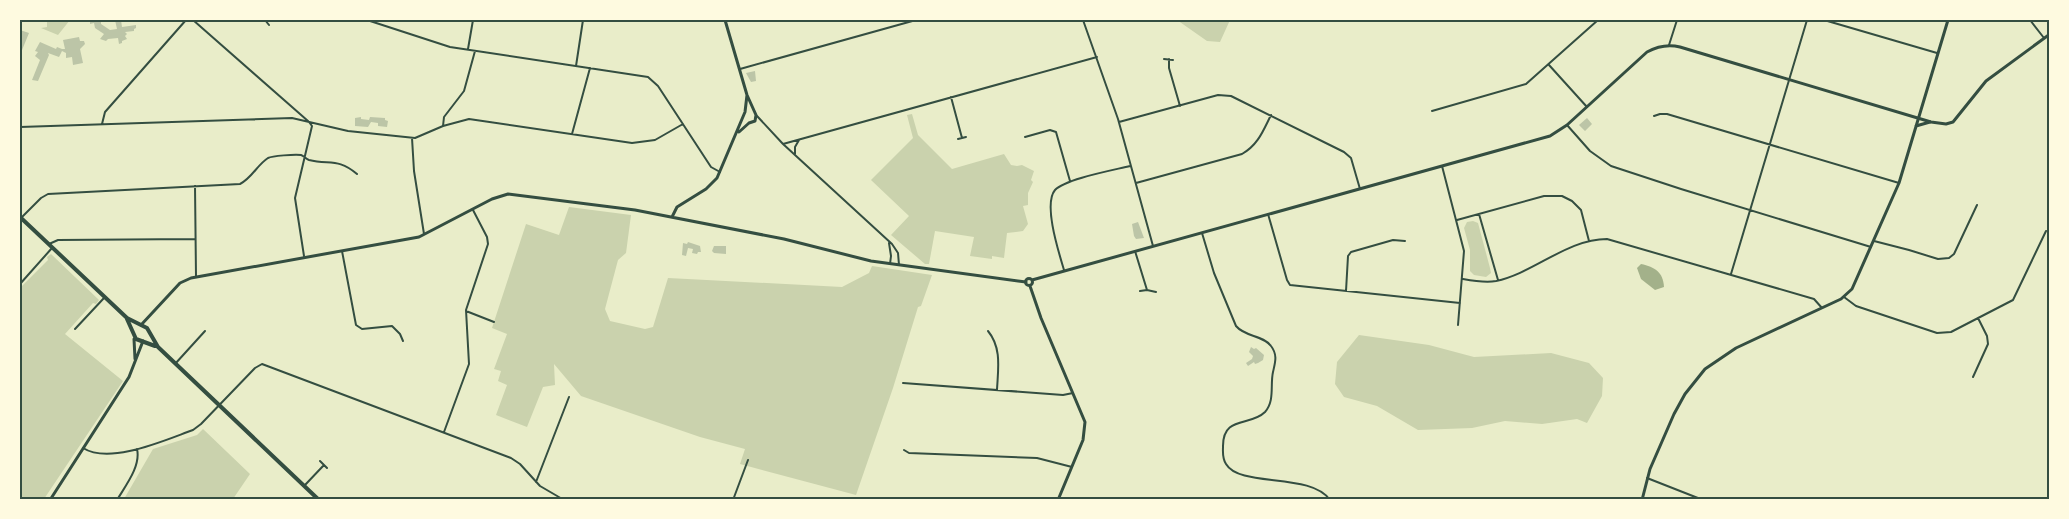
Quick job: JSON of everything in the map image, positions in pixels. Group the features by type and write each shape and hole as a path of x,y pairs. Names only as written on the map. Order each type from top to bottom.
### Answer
{"highway":[{"path":"20,218 127,318 145,327 158,348"},
{"path":"127,318 138,340 158,348 319,500"},
{"path":"134,335 136,328 140,326"},
{"path":"144,341 149,332"}],"street":[{"path":"102,124 105,112 186,20"},
{"path":"193,20 312,126 295,198 304,257"},
{"path":"265,20 269,25"},
{"path":"367,20 468,50 642,76 652,80 711,167 720,172"},
{"path":"468,50 473,20"},
{"path":"576,66 583,20"},
{"path":"725,20 747,95 763,124 896,249 898,265"},
{"path":"739,69 916,20"},
{"path":"1083,20 1119,122 1153,246"},
{"path":"1432,111 1526,84 1598,20"},
{"path":"1670,45 1677,20"},
{"path":"1731,274 1807,20"},
{"path":"1824,20 1938,53"},
{"path":"1642,500 1647,478 1674,414 1685,394 1705,369 1736,348 1844,297 1855,284 1899,183 1948,20"},
{"path":"2030,20 2044,38"},
{"path":"1026,282 1028,279 1032,280 1550,136 1567,125 1647,52 1659,47 1670,45 1931,122 1946,124 1953,122 1986,81 2049,34"},
{"path":"443,126 444,117 464,91 475,51"},
{"path":"783,144 1097,57"},
{"path":"1164,59 1173,60"},
{"path":"1169,60 1169,68 1180,106"},
{"path":"1549,65 1587,107"},
{"path":"572,134 590,68"},
{"path":"672,217 674,209 709,187 720,172 745,115 747,95"},
{"path":"1119,122 1218,95 1236,97 1348,155 1353,163 1360,189"},
{"path":"951,98 964,138 958,139"},
{"path":"745,115 751,110 756,114"},
{"path":"737,133 751,123 756,114"},
{"path":"1654,116 1667,114 1899,183"},
{"path":"745,115 751,123 763,124"},
{"path":"1136,183 1242,154 1260,139 1271,115"},
{"path":"20,127 285,118 348,131 418,138 443,126 462,120 477,119 632,143 656,140 682,124"},
{"path":"1916,126 1931,122"},
{"path":"1567,125 1590,151 1611,166 1872,246"},
{"path":"1025,137 1050,130 1056,132 1070,182"},
{"path":"412,138 414,171 424,235"},
{"path":"795,155 795,147 802,138"},
{"path":"20,218 48,194 242,183 272,156 301,155 304,158 336,162 349,167 357,174"},
{"path":"1064,270 1050,204 1052,195 1057,188 1070,182 1131,165"},
{"path":"1442,166 1464,251 1458,325"},
{"path":"195,186 196,276"},
{"path":"140,326 180,284 196,276 424,235 498,196 508,194 672,217 784,239 890,264 1026,282 1030,285 1041,318 1086,425 1058,500"},
{"path":"1457,220 1544,196 1562,196 1572,201 1581,210 1589,241"},
{"path":"1874,241 1938,259 1948,258 1954,254 1977,205"},
{"path":"444,432 469,364 466,310 488,243 472,209"},
{"path":"1268,214 1288,283 1295,287 1460,303"},
{"path":"1479,214 1497,280"},
{"path":"1844,297 1856,306 1942,334 1951,332 2013,300 2046,231"},
{"path":"1202,232 1214,273 1236,326 1242,332 1269,344 1276,357 1270,404 1260,416 1228,428 1223,441 1224,460 1227,466 1237,473 1283,480 1319,490 1330,500"},
{"path":"49,244 58,240 195,239"},
{"path":"1463,279 1487,282 1497,280 1589,241 1607,239 1814,299 1822,308"},
{"path":"1346,291 1348,256 1351,252 1393,240 1406,241"},
{"path":"889,243 890,264"},
{"path":"20,284 53,248"},
{"path":"342,251 356,325 362,329 392,326 403,341"},
{"path":"1135,251 1147,290"},
{"path":"1030,285 1032,280"},
{"path":"1140,291 1156,292"},
{"path":"75,329 105,297"},
{"path":"466,310 494,322"},
{"path":"149,332 150,316"},
{"path":"1973,377 1988,344 1987,336 1977,318"},
{"path":"175,364 206,331"},
{"path":"988,331 993,337 999,358 997,390"},
{"path":"134,335 135,361"},
{"path":"50,500 129,377 144,341"},
{"path":"83,448 93,453 120,453 193,430 256,366 262,364 516,460 536,482 564,500"},
{"path":"903,383 1063,395 1074,392"},
{"path":"536,482 569,397"},
{"path":"117,500 135,468 137,449"},
{"path":"904,450 909,453 1037,458 1072,467"},
{"path":"733,500 748,460"},
{"path":"320,461 327,468"},
{"path":"304,486 324,465"},
{"path":"1647,478 1703,500"}],"shaded area":[{"path":"47,20 70,20 58,35 41,28 47,27"},
{"path":"1177,20 1230,20 1220,42 1207,41"},
{"path":"912,114 918,135 952,169 1004,154 1011,165 1022,165 1034,171 1031,180 1033,182 1028,193 1028,205 1023,206 1028,224 1023,231 1007,233 1004,258 970,256 974,237 935,231 929,264 925,264 891,235 909,216 871,180 913,138 907,115"},
{"path":"569,207 631,215 626,253 618,260 605,309 610,321 645,329 653,327 668,278 842,287 869,273 872,266 932,275 921,306 918,307 856,495 740,464 745,449 700,437 581,396 554,364 555,385 543,387 527,427 496,415 507,385 498,381 501,371 494,369 507,334 492,328 526,224 559,235"},
{"path":"1467,222 1478,223 1490,268 1491,273 1486,277 1474,275 1470,271 1470,250 1464,228"},
{"path":"51,254 99,300 96,304 93,303 65,334 123,381 44,499 20,499 20,288 48,260 47,257"},
{"path":"1641,264 1657,271 1664,287 1655,290 1641,279 1637,268"},
{"path":"1359,335 1429,345 1474,357 1551,353 1589,363 1603,378 1602,396 1587,423 1577,419 1542,424 1505,421 1472,428 1418,430 1377,406 1344,397 1335,384 1337,362"},
{"path":"203,429 250,474 233,499 124,499 153,449 197,435"}],"building":[{"path":"90,20 101,20 101,24 110,30 117,29 115,20 121,20 122,27 136,25 136,28 134,31 125,32 127,39 119,44 118,38 106,41 100,39 104,34 95,28 94,23 90,24"},
{"path":"20,30 29,33 20,55"},
{"path":"79,37 80,41 84,41 85,44 80,49 83,63 73,65 72,57 66,58 66,53 62,51 59,57 48,53 38,81 32,80 40,60 35,56 38,52 35,51 40,42 56,49 57,47 65,49 63,40"},
{"path":"755,71 756,81 751,82 746,73"},
{"path":"361,117 361,119 369,120 370,117 385,118 388,121 387,127 371,122 368,127 355,126 355,118"},
{"path":"1587,118 1592,124 1585,131 1579,125"},
{"path":"1138,222 1144,238 1136,239 1132,224"},
{"path":"688,242 700,246 701,252 692,253 693,249 688,248 686,256 682,255 683,243"},
{"path":"714,246 726,246 726,254 714,253 712,251"},
{"path":"1251,347 1264,355 1263,360 1248,366 1246,363 1253,356 1249,352"}]}
